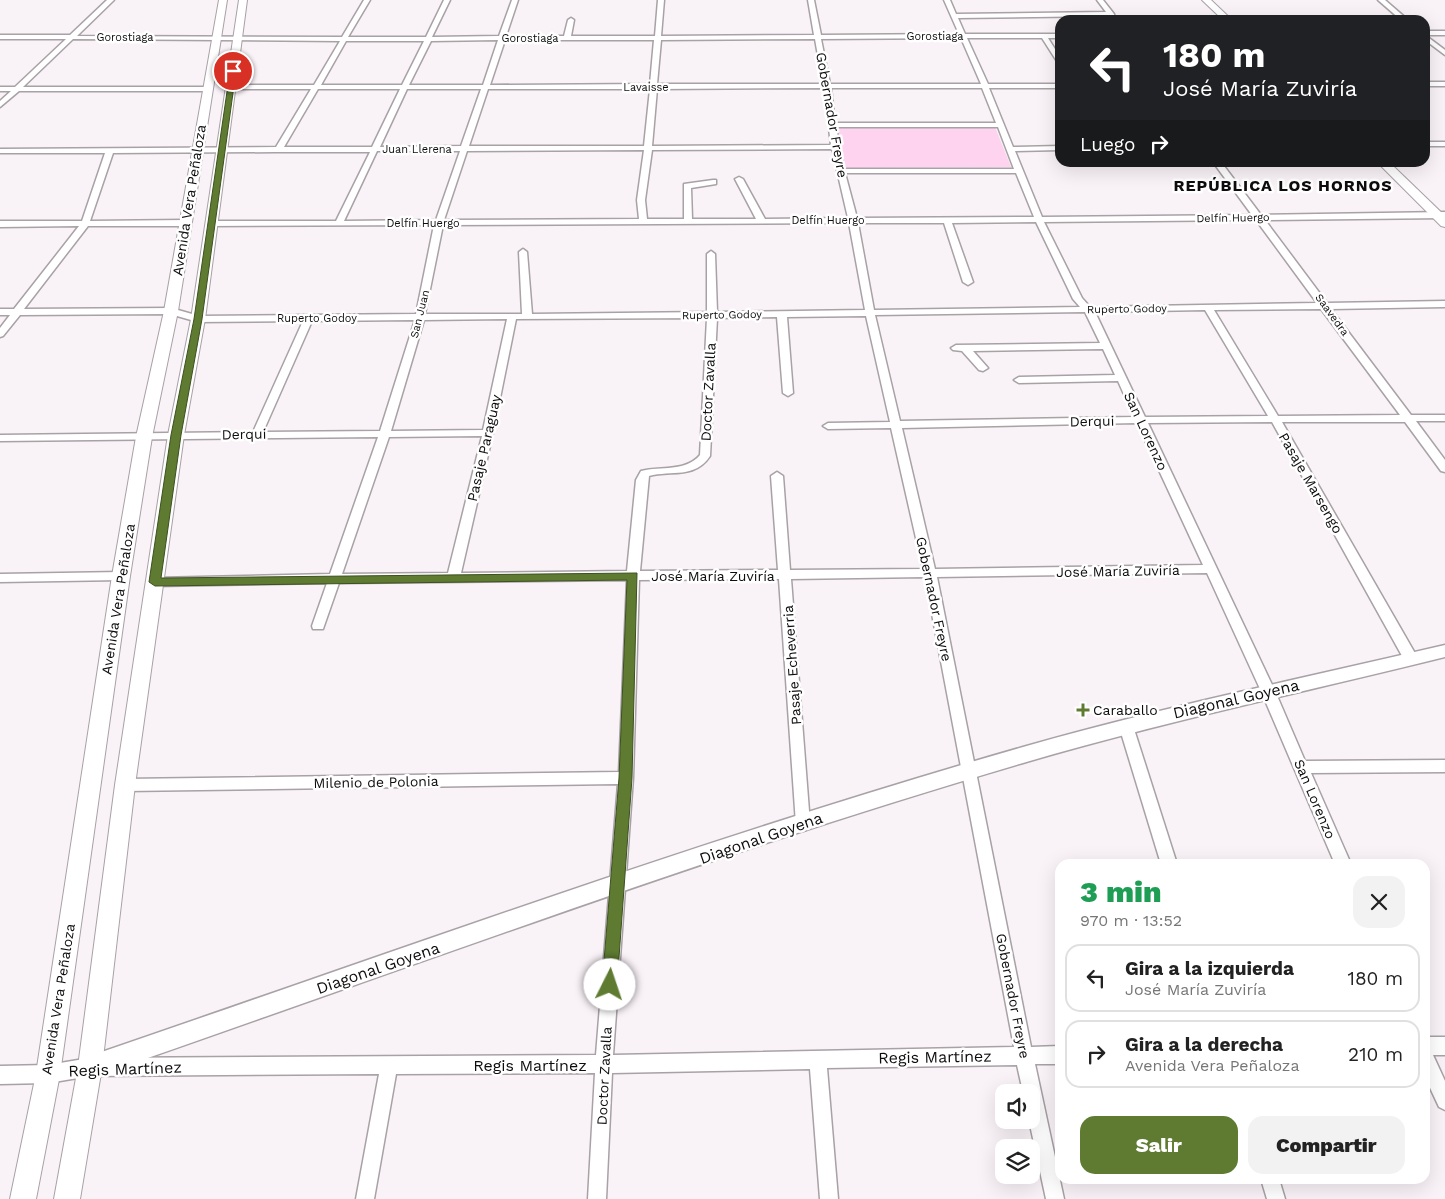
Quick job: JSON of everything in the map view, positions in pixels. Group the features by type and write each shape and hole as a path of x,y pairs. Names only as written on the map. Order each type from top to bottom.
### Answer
{"main road":[{"name":"Avenida Vera Peñaloza","path":"23,1199 48,1074 121,576 144,437 171,312 196,151 223,0"},
{"name":"Avenida Vera Peñaloza","path":"67,1199 90,1067 126,785 176,435 198,319 220,151 232,87 236,38 243,0"},
{"path":"1206,0 1222,15"},
{"path":"1216,0 1232,15"},
{"path":"1388,167 1443,216"},
{"path":"1398,167 1443,216"}],"street":[{"path":"0,105 111,0"},
{"path":"278,150 368,0"},
{"path":"339,223 447,0"},
{"name":"San Juan","path":"318,626 385,432 420,318 439,223 515,0"},
{"path":"643,220 641,200 648,148 661,0"},
{"name":"Gobernador Freyre","path":"811,0 827,87 835,147 853,220 870,312 895,426 930,574 970,770 1024,1055 1055,1199"},
{"name":"San Lorenzo","path":"947,0 985,86 1038,220 1078,299 1092,316 1268,692 1340,859"},
{"path":"1100,0 1111,15"},
{"path":"1381,0 1399,15"},
{"path":"954,16 1055,17"},
{"path":"567,38 571,20"},
{"path":"1430,33 1445,33"},
{"path":"1044,36 1055,54"},
{"name":"Gorostiaga","path":"0,37 344,39 1055,36"},
{"path":"1430,41 1445,53"},
{"path":"1430,84 1445,84"},
{"name":"Lavaisse","path":"232,87 1055,86"},
{"path":"0,89 208,89"},
{"path":"831,125 1000,125"},
{"path":"1430,144 1445,144"},
{"name":"Juan Llerena","path":"0,151 835,147"},
{"path":"1010,149 1055,148"},
{"path":"0,334 85,224 110,150"},
{"name":"Saavedra","path":"1222,167 1445,468"},
{"path":"841,171 1017,170"},
{"path":"739,179 762,220"},
{"path":"688,220 687,186 713,182"},
{"name":"Delfín Huergo","path":"211,224 1443,216"},
{"path":"947,220 968,282"},
{"path":"0,224 186,223"},
{"path":"523,252 527,317"},
{"name":"Doctor Zavalla","path":"597,1199 604,1064 626,778 633,576 642,480 645,474 652,472 688,470 700,464 705,456 712,315 711,254"},
{"name":"Ruperto Godoy","path":"0,312 171,312 198,319 420,318 1445,304"},
{"name":"Pasaje Marsengo","path":"1208,308 1274,419 1411,659"},
{"path":"782,314 788,394"},
{"name":"Pasaje Paraguay","path":"453,579 488,433 512,317"},
{"path":"257,434 309,318"},
{"path":"983,368 961,348 1106,346"},
{"path":"1019,380 1121,378"},
{"name":"Derqui","path":"828,426 1141,420 1445,418"},
{"name":"Derqui","path":"0,438 385,432 488,433"},
{"name":"Pasaje Echeverria","path":"777,476 786,576 803,824"},
{"name":"José María Zuviría","path":"155,582 336,578 453,579 786,576 1211,569"},
{"path":"0,578 121,576"},
{"name":"Diagonal Goyena","path":"90,1067 803,824 970,770 1126,726 1445,651"},
{"path":"1126,726 1167,859"},
{"path":"1301,767 1445,766"},
{"name":"Milenio de Polonia","path":"126,785 626,778"},
{"path":"1430,1046 1445,1046"},
{"name":"Regis Martínez","path":"0,1075 48,1074 90,1067 604,1064 1055,1055"},
{"path":"818,1060 829,1199"},
{"path":"365,1199 389,1066"},
{"path":"1430,1068 1445,1101"},
{"path":"1272,1184 1276,1199"}],"shaded area":[{"path":"995,127 1011,167 842,168 835,128"}],"place":[{"name":"Caraballo","path":"1083,710"}],"district":[{"name":"REPÚBLICA LOS HORNOS","path":"1283,185"}],"route":[{"path":"233,71 232,87 220,151 198,319 176,435 155,582 336,578 453,579 633,576 626,778 610,985"}]}
